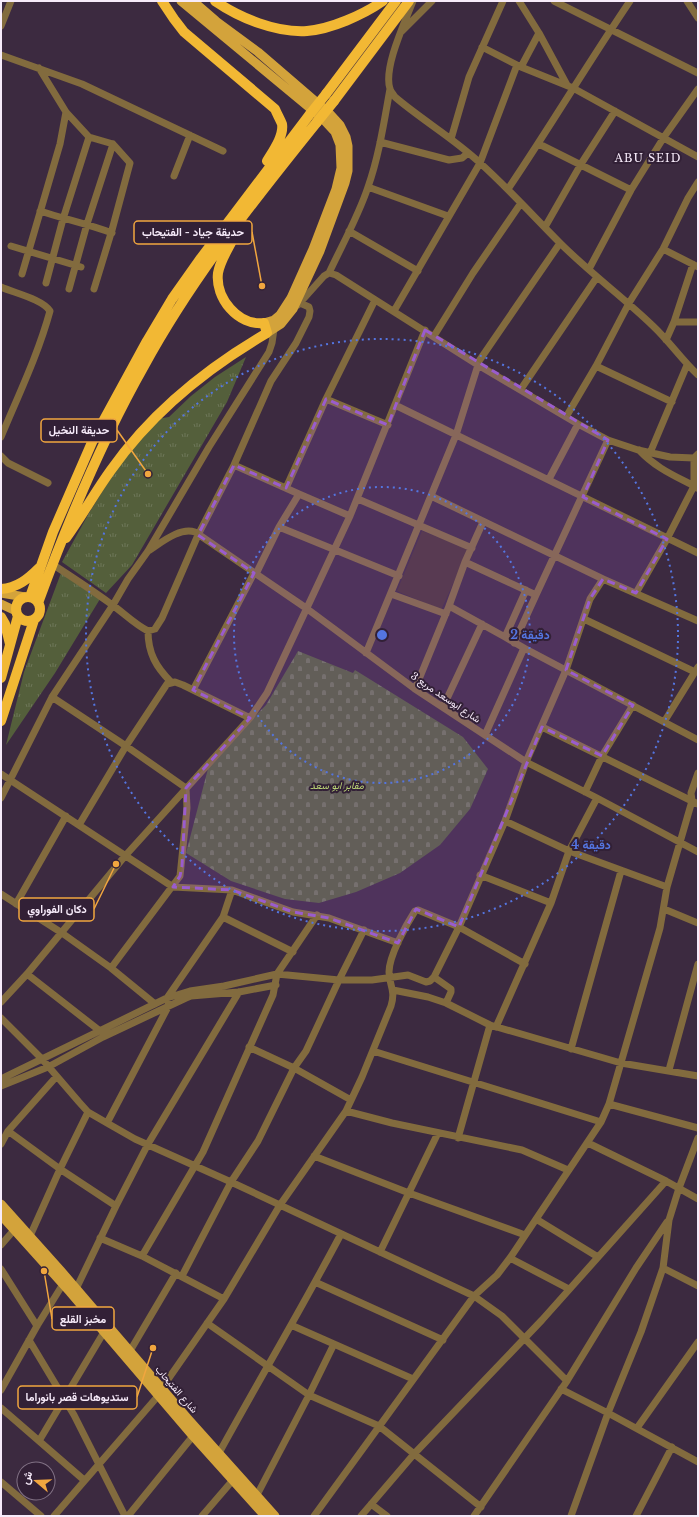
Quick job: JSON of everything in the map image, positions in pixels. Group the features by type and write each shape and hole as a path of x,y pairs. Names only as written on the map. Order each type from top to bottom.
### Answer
{"highway":[{"path":"162,1 184,32 263,98 275,109 280,119 282,129 280,137 247,196"},
{"path":"215,1 241,15 265,25 283,29 307,31 327,27 348,20 383,1"},
{"path":"1,678 10,647 18,602 31,599 52,564 92,466 144,365 182,302 209,262 259,195 317,122 330,98 396,1"},
{"path":"31,599 41,566 69,493 93,440 120,387 172,299 205,252 310,114 330,98 409,1"},
{"path":"243,217 220,266 218,274 220,286 225,299 238,317 269,328"},
{"path":"57,552 78,522 110,470 141,431 169,404 196,382 269,328"},
{"path":"1,589 17,586 41,566"},
{"path":"1,721 34,620 39,614 40,607 31,599"},
{"path":"17,614 20,618 27,621 34,620"},
{"path":"1,620 10,647"}],"main road":[{"path":"180,1 322,118 335,132 340,145 341,168 336,189 303,274 284,312 269,328"},
{"path":"193,1 216,21 258,52 330,114 340,125 346,137 349,158 345,183 320,251 293,309 287,318 269,328"},
{"path":"1,593 31,599"},
{"path":"1,604 17,614"},
{"name":"شارع الفتيحاب","path":"1,1204 130,1351 193,1436 265,1516"},
{"name":"شارع الفتيحاب","path":"1,1215 104,1332 219,1453 276,1516"}],"street":[{"path":"1,26 11,1"},
{"path":"293,309 322,278 329,274 368,187 380,142 390,89 389,78 391,64 400,33 413,1"},
{"path":"400,33 432,1"},
{"path":"451,139 465,88 482,46 503,1"},
{"path":"519,1 570,86"},
{"path":"554,1 698,73"},
{"path":"508,189 539,144 570,86 612,29 630,1"},
{"path":"687,1 698,18"},
{"path":"394,311 480,163 519,66 539,33"},
{"path":"482,46 519,66 570,86 698,157"},
{"path":"1,55 82,84 223,151"},
{"path":"39,68 66,112 89,137 113,144 130,163 112,233 94,289"},
{"path":"390,89 395,97 403,104 468,152 480,163 508,189 560,243 630,303 666,340 687,365 698,374"},
{"path":"589,269 631,190 664,138 698,89"},
{"path":"545,227 581,164 615,111"},
{"path":"22,274 60,144 66,112"},
{"path":"174,176 190,135"},
{"path":"46,283 63,219 89,137"},
{"path":"380,142 448,160 462,158 468,152"},
{"path":"69,289 79,266 87,224 113,144"},
{"path":"539,144 631,190"},
{"path":"566,417 630,303 663,249 688,198 698,182"},
{"path":"368,187 448,216"},
{"path":"434,336 473,273 521,202"},
{"path":"40,212 87,224 112,233"},
{"path":"349,231 418,271"},
{"path":"366,653 420,526 456,435 478,364 560,243"},
{"path":"12,246 79,266"},
{"path":"663,249 695,266 666,340"},
{"path":"329,274 336,275 478,364 566,417 608,440 638,450 670,457 696,456 696,487 668,539 636,593"},
{"path":"521,389 597,276"},
{"path":"1,287 38,302 48,307 50,311 29,373 1,437"},
{"path":"286,488 326,399 375,300"},
{"path":"148,631 155,628 162,618 198,535 234,464 271,381 296,342 309,317 309,307 300,303"},
{"path":"674,322 698,322"},
{"path":"1,798 52,697 113,605 128,579 148,551 209,447 268,352 272,343 269,328"},
{"path":"1,1002 62,933 125,856 250,718 267,693 306,608 336,549 358,499 425,330"},
{"path":"650,453 687,365"},
{"path":"596,366 672,402"},
{"path":"326,399 388,425"},
{"path":"396,405 698,553"},
{"path":"549,479 578,424"},
{"path":"514,643 608,440"},
{"path":"638,450 650,462 696,487"},
{"path":"1,456 8,463 48,483"},
{"path":"234,464 350,516"},
{"path":"193,690 279,527 299,494"},
{"path":"432,496 554,556 698,621"},
{"path":"358,499 472,548"},
{"path":"415,689 446,614 465,562 483,522"},
{"path":"279,527 399,576"},
{"path":"148,551 172,536 183,532 190,531 198,535"},
{"name":"شارع ابوسعد مربع 3","path":"198,535 306,608 415,689 526,762 698,852"},
{"path":"465,562 536,595"},
{"path":"52,564 113,605 129,619 148,631"},
{"path":"1,1086 48,1067 190,990 236,984 277,974 339,980 372,980 408,975 426,982 434,977 459,927 504,821 526,762 566,670 590,599 603,579"},
{"path":"505,637 526,590"},
{"path":"391,594 446,614"},
{"path":"449,606 514,643 698,740"},
{"path":"584,619 696,670 664,722"},
{"path":"443,707 482,624"},
{"path":"148,631 148,642 154,661 162,673 171,682 175,682 193,690 250,718"},
{"path":"485,735 524,648"},
{"path":"79,825 126,746 164,688 171,682"},
{"path":"52,697 186,788"},
{"path":"585,792 602,756 633,705"},
{"path":"542,727 695,802"},
{"path":"314,1516 474,1296 497,1275 510,1258 601,1122 609,1104 622,1063 660,928 667,887 695,802 691,793 698,773"},
{"path":"1,774 172,887 232,890 293,912 329,918 398,943"},
{"path":"111,968 180,876 187,808 186,788"},
{"path":"458,1138 474,1082 493,1026 525,964 551,903 569,851 597,798"},
{"path":"16,904 66,816"},
{"path":"504,821 569,851 667,887"},
{"path":"571,1049 621,871"},
{"path":"480,875 551,903"},
{"path":"107,1123 168,1001 223,917 232,890"},
{"path":"1,894 62,933 111,968 156,1004"},
{"path":"664,909 698,922"},
{"path":"54,1516 160,1392 224,1299 280,1205 346,1111 373,1052 391,1006 393,990 390,978 390,963 398,943 416,910 459,927 525,964"},
{"path":"142,1256 203,1152 273,995 277,974 317,915"},
{"path":"223,917 293,952"},
{"path":"130,1351 179,1274 232,1182 258,1141 294,1068 306,1051 364,930"},
{"path":"669,1070 698,964"},
{"path":"27,974 100,1031"},
{"path":"434,977 451,991 446,1003"},
{"path":"1,1079 156,1004 192,996 239,992 276,985"},
{"path":"393,990 424,995 446,1003 493,1026 571,1049 622,1063 698,1076"},
{"path":"76,1289 148,1144 239,992"},
{"path":"1,1018 42,1059 56,1077 88,1112 148,1144 474,1296 502,1316 567,1381"},
{"path":"249,1046 294,1068 351,1100"},
{"path":"60,1051 64,1058"},
{"path":"373,1052 601,1122"},
{"path":"1,1144 8,1131 56,1077"},
{"path":"609,1104 698,1128"},
{"path":"346,1111 368,1118 458,1138 522,1150 568,1170"},
{"path":"30,1236 60,1169 88,1112"},
{"path":"8,1131 60,1169 116,1206"},
{"path":"380,1252 438,1133"},
{"path":"571,1516 608,1413 641,1332 663,1268 669,1220 679,1188 695,1157 698,1138"},
{"path":"588,1143 666,1181 698,1199"},
{"path":"314,1156 409,1193 525,1235"},
{"path":"361,1516 414,1454 524,1338 666,1181"},
{"path":"536,1219 598,1256"},
{"path":"474,1516 567,1381 636,1268 669,1220"},
{"path":"1,1245 14,1230"},
{"path":"219,1453 341,1234"},
{"path":"100,1238 179,1274 224,1299"},
{"path":"510,1258 569,1289"},
{"path":"663,1268 697,1284"},
{"path":"1,1269 37,1326"},
{"path":"315,1282 443,1340"},
{"path":"1,1390 37,1326 63,1284"},
{"path":"207,1323 309,1394 378,1426 481,1507"},
{"path":"291,1325 413,1379"},
{"path":"39,1441 104,1332"},
{"path":"29,1340 74,1415 124,1516"},
{"path":"637,1428 698,1342"},
{"path":"257,1495 334,1344"},
{"path":"561,1390 637,1428 698,1462"},
{"path":"1,1408 84,1480"},
{"path":"128,1516 193,1436"},
{"path":"636,1516 672,1447"},
{"path":"202,1516 232,1480"},
{"path":"1,1482 41,1516"},
{"path":"371,1504 387,1516"}],"highlighted area":[{"path":"425,330 608,440 583,497 667,539 636,593 603,579 590,599 566,670 633,705 602,756 542,727 459,927 416,909 398,943 329,918 293,912 232,890 173,887 180,876 182,866 186,788 250,718 193,690 254,573 198,535 234,465 286,488 326,399 388,425"}],"shaded area":[{"path":"422,531 469,549 441,610 397,591"}],"green space":[{"path":"246,357 227,402 132,565 106,593 62,562 89,513 117,468 157,419 169,417 191,396 215,377"},
{"path":"61,573 100,599 55,673 6,745 24,672"},
{"name":"مقابر ابو سعد","path":"298,651 353,673 355,670 463,737 488,769 470,809 440,845 400,873 356,892 319,903 285,899 231,881 186,853 210,761 266,705"}],"place":[{"name":"حديقة جياد - الفتيحاب","path":"262,286"},
{"name":"حديقة النخيل","path":"148,474"},
{"name":"دكان الفوراوي","path":"116,864"},
{"name":"مخبز القلع","path":"44,1271"},
{"name":"ستديوهات قصر بانوراما","path":"153,1348"}],"district":[{"name":"ABU SEID","path":"648,158"}]}
